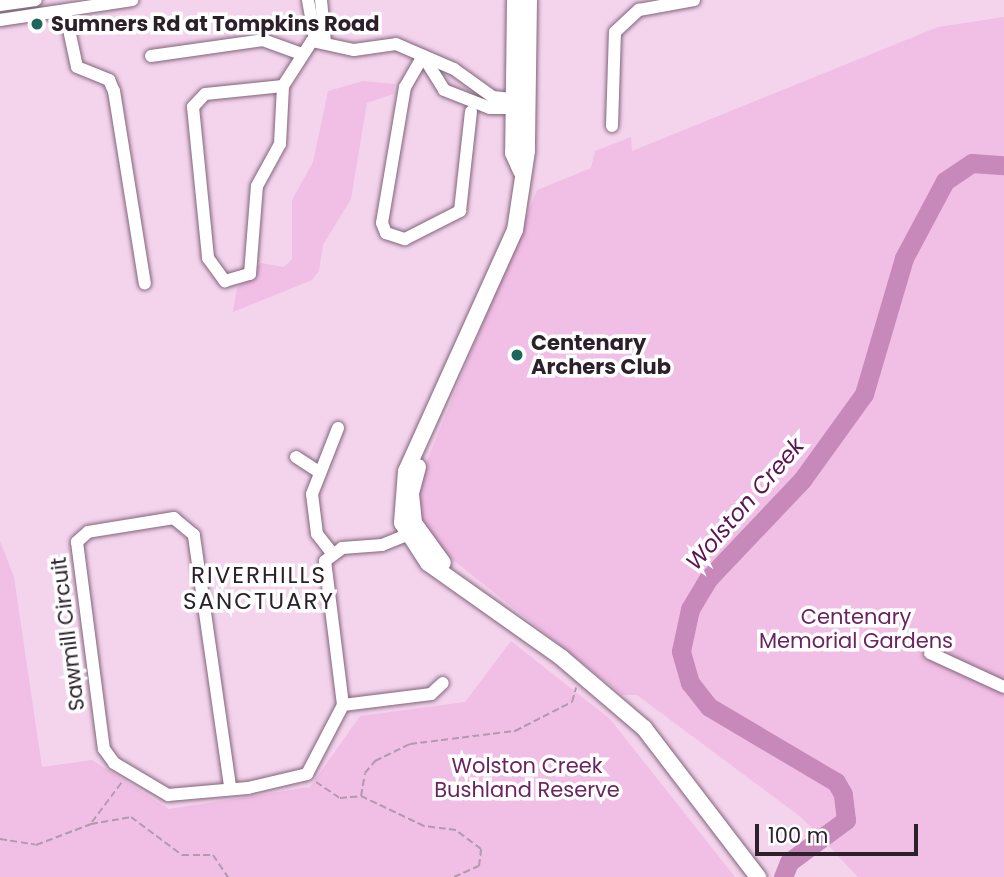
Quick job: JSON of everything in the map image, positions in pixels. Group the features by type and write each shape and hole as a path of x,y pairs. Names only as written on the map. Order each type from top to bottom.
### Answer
{"main road":[{"path":"520,104 529,0"},
{"path":"514,3 522,171 506,256 437,412 401,485 412,533 428,563 464,585 586,677 644,728 754,871"}],"street":[{"path":"0,5 36,0"},
{"path":"0,20 132,0"},
{"path":"612,126 615,32 639,10 694,0"},
{"path":"315,3 320,41"},
{"path":"65,10 77,67 109,80 114,91 145,284"},
{"path":"150,55 262,40 299,53"},
{"path":"283,86 205,94 193,107 208,258 225,281 250,274 255,258 257,186 280,144 283,86 299,53 320,41 354,50 396,44 449,66 493,97 520,104"},
{"path":"423,56 438,83 490,108 520,104"},
{"path":"423,56 405,87 382,223 386,233 405,239 460,211 471,113"},
{"path":"438,83 438,74 449,66"},
{"path":"332,553 316,527 312,494 338,428"},
{"path":"296,457 319,472"},
{"name":"Sawmill Circuit","path":"230,786 194,535 174,518 88,533 74,556 104,749 128,772 168,795 212,794 230,786 248,788 307,774"},
{"path":"307,774 343,705 322,570 332,553 412,533"},
{"path":"930,653 1004,687"},
{"path":"343,705 431,694 443,683"}],"path":[{"path":"360,796 365,773 392,751 515,731 572,702 586,677"},
{"path":"91,824 128,772"},
{"path":"307,774 330,794 360,796 474,842 482,861 454,877"},
{"path":"0,839 36,845 91,824 131,817 182,855 213,855 228,877"}],"green space":[{"name":"Centenary Memorial Gardens","path":"1004,17 1004,877 858,877 802,818 637,695 623,695 448,556 423,530 416,509 420,478 537,190 591,168 595,151 631,137 632,151 938,27"},
{"path":"363,81 395,84 393,94 367,103 351,199 323,245 319,271 312,280 233,312 237,288 261,263 284,267 292,259 292,200 313,162 328,91"},
{"name":"Wolston Creek Bushland Reserve","path":"0,541 14,577 42,767 92,760 169,809 310,787 360,716 465,702 511,641 610,719 735,877 0,877"}],"waterway":[{"name":"Wolston Creek","path":"783,877 789,862 846,820 843,794 836,782 709,707 690,683 681,651 690,609 708,579 802,480 864,394 904,258 945,181 972,163 1004,165"}],"place":[{"name":"Sumners Rd at Tompkins Road","path":"37,24"},
{"name":"Centenary Archers Club","path":"517,355"}],"district":[{"name":"RIVERHILLS SANCTUARY","path":"259,588"}]}
